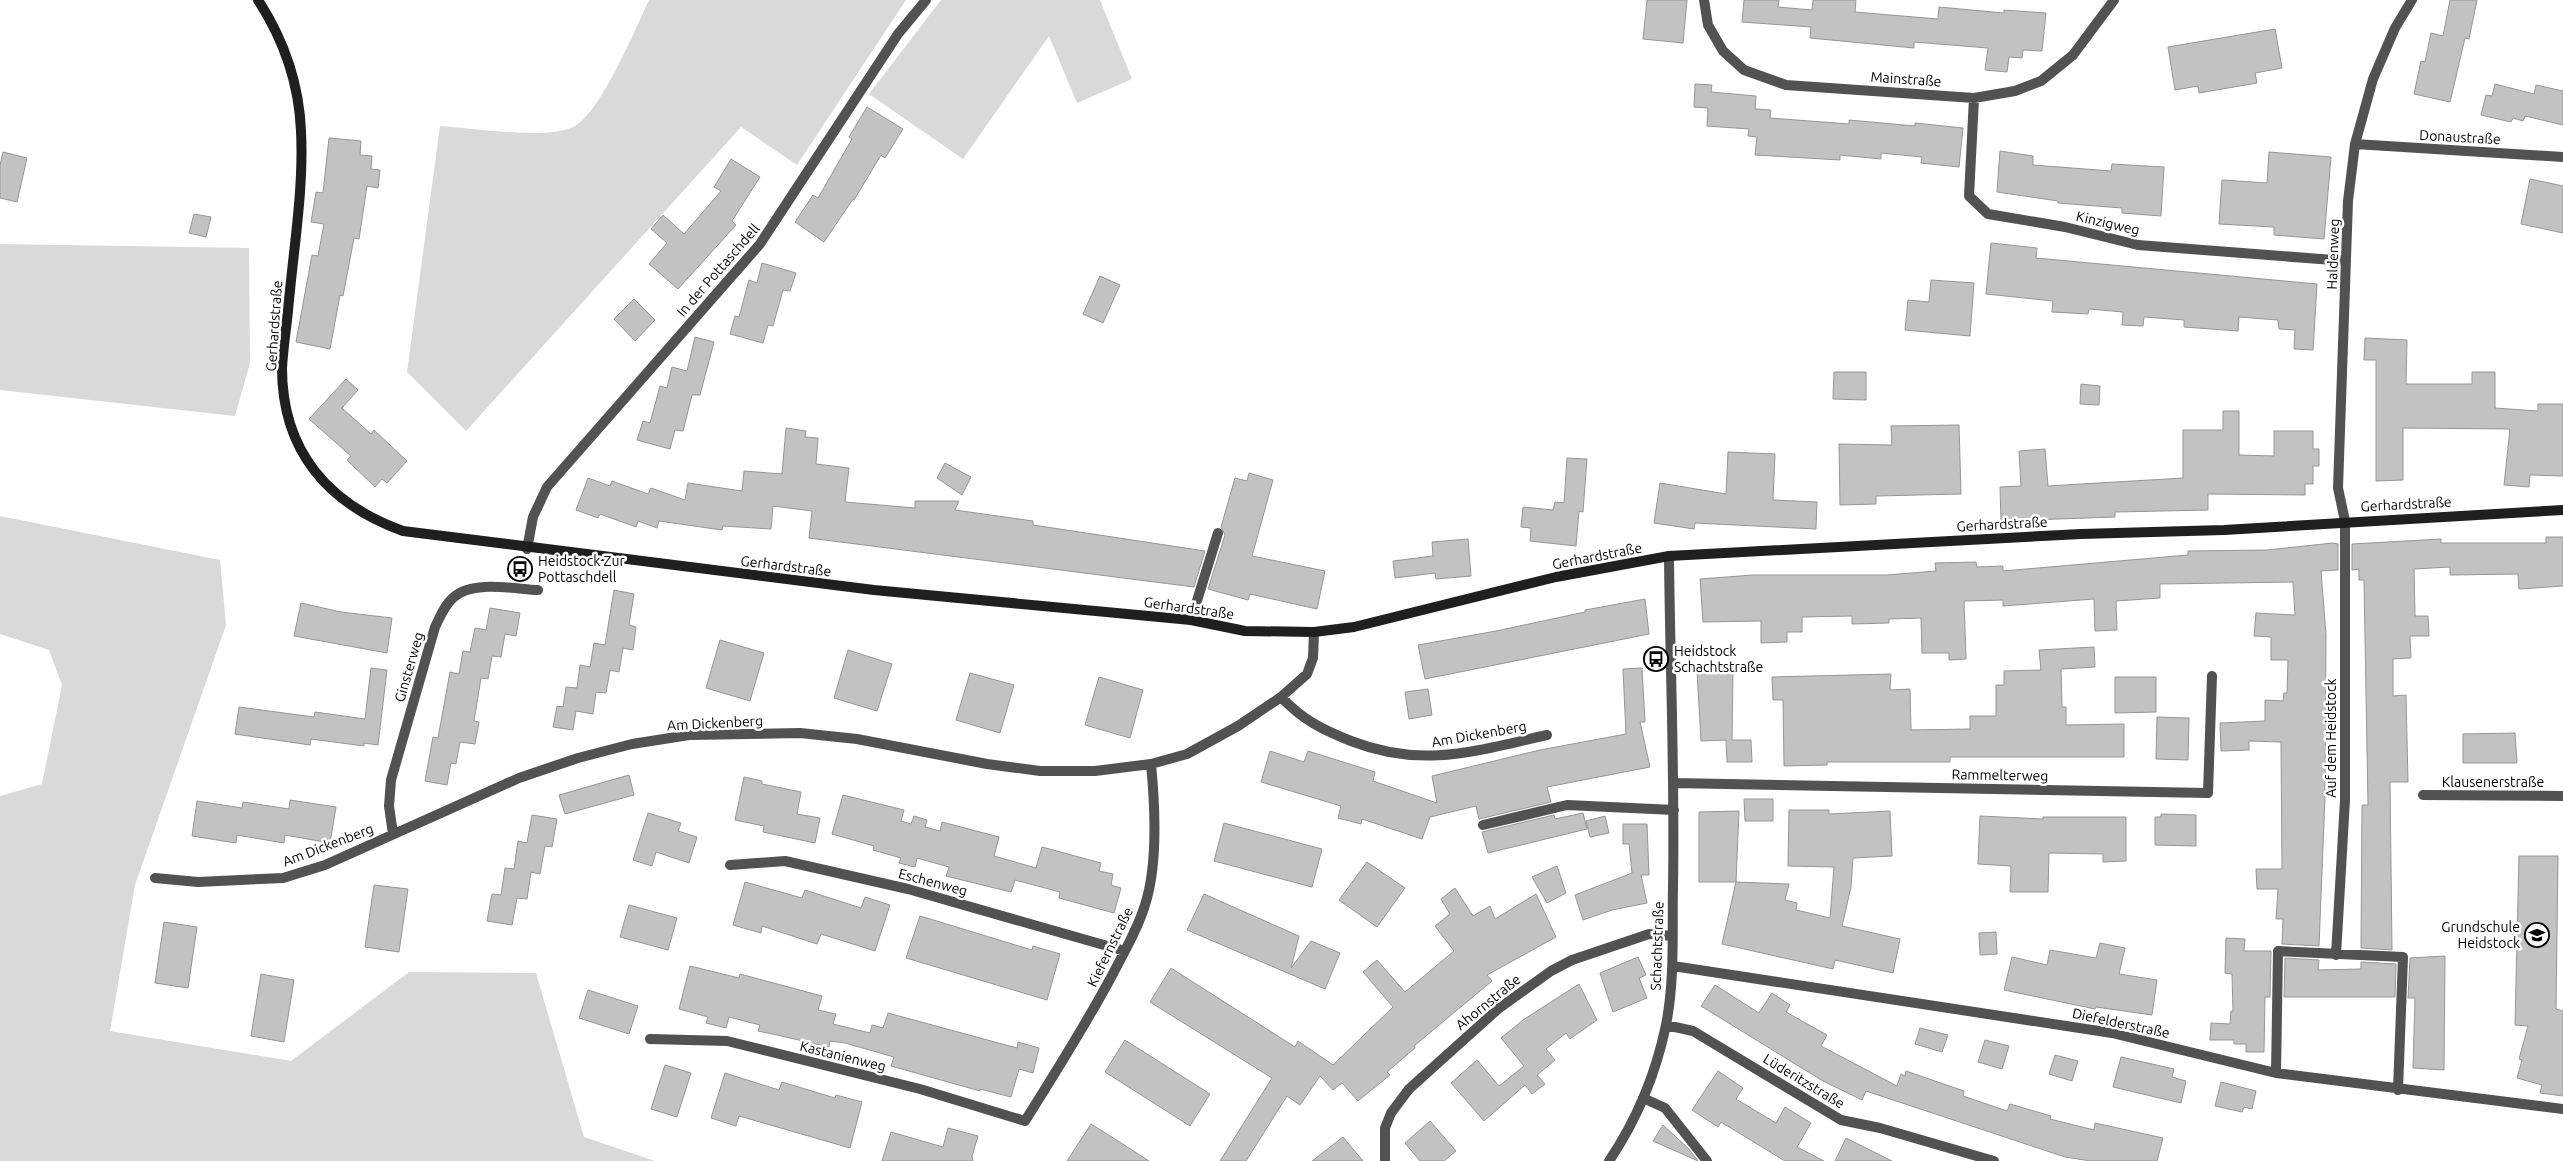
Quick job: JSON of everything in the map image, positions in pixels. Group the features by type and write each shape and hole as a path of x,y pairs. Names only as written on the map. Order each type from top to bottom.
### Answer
{"street":[{"name":"Gerhardstraße","path":"258,0 283,43 298,100 301,132 300,168 282,368 286,401 294,432 304,456 320,478 340,498 362,514 403,532 527,549 874,590 1191,620 1245,631 1314,632 1354,627 1556,577 1669,556 2071,535 2224,530 2345,521 2563,510"},
{"name":"In der Pottaschdell","path":"527,549 533,517 547,487 760,244 898,34 926,0"},
{"name":"Mainstraße","path":"1704,0 1708,25 1723,51 1744,70 1752,73 1786,85 1974,98 2015,91 2041,81 2073,55 2114,0"},
{"name":"Haldenweg","path":"2345,521 2338,488 2348,201 2355,144 2373,79 2396,28 2412,0"},
{"name":"Kinzigweg","path":"1974,98 1969,196 1988,214 2065,227 2138,245 2346,260"},
{"name":"Donaustraße","path":"2355,144 2563,156"},
{"name":"Auf dem Heidstock","path":"2336,955 2346,800 2345,521"},
{"path":"1191,620 1218,532"},
{"name":"Schachtstraße","path":"1609,1161 1620,1145 1643,1098 1657,1061 1666,1025 1673,966 1674,810 1669,556"},
{"name":"Ginsterweg","path":"393,834 388,806 390,780 435,626 444,610 454,596 471,587 538,590"},
{"name":"Am Dickenberg","path":"155,878 198,882 283,878 324,865 519,778 578,758 632,744 689,735 800,732 857,739 987,764 1040,771 1095,771 1151,764 1187,754 1238,726 1281,697 1307,674 1313,658 1314,632"},
{"name":"Rammelterweg","path":"1673,783 2208,793 2212,676"},
{"name":"Am Dickenberg","path":"1281,697 1297,713 1318,728 1373,750 1401,756 1430,757 1456,755 1547,735"},
{"name":"Kiefernstraße","path":"1025,1121 1083,1029 1125,951 1145,905 1151,880 1155,799 1151,764"},
{"name":"Klausenerstraße","path":"2423,795 2563,796"},
{"path":"1482,824 1567,805 1674,810"},
{"name":"Eschenweg","path":"730,865 785,861 908,890 1125,951"},
{"name":"Ahornstraße","path":"1385,1161 1385,1128 1391,1113 1409,1089 1498,1009 1551,971 1572,960 1649,934 1672,936"},
{"path":"2276,1073 2278,951 2403,957 2398,1090"},
{"name":"Diefelderstraße","path":"1673,966 2112,1033 2276,1073 2563,1110"},
{"name":"Lüderitzstraße","path":"1666,1025 1693,1031 1841,1120 1880,1128 1994,1161"},
{"name":"Kastanienweg","path":"650,1040 727,1041 920,1089 1025,1121"},
{"path":"1643,1098 1665,1108 1707,1161"}],"shaded area":[{"path":"649,0 906,0 797,165 741,127 466,431 407,372 440,126 527,133 561,131 573,127 583,120 605,89 626,50"},
{"path":"941,0 1100,0 1132,79 1077,103 1049,36 963,159 869,94"},
{"path":"0,244 249,248 250,363 235,416 0,390"},
{"path":"0,516 220,560 226,625 135,885 110,1031 291,1061 409,972 536,973 584,1137 655,1161 0,1161 0,796 42,784 62,685 49,650 0,634"}],"building":[{"path":"1647,0 1687,0 1683,43 1643,39"},
{"path":"1744,0 1779,0 1778,7 1812,10 1813,0 1856,0 1855,12 1938,19 1939,7 2004,13 2004,10 2046,13 2042,51 2023,50 2022,58 2009,57 2007,72 1985,70 1988,48 1914,42 1914,48 1810,38 1811,27 1742,22"},
{"path":"2450,0 2477,0 2469,39 2465,38 2450,102 2414,94 2421,61 2425,62 2431,33 2443,36"},
{"path":"2275,29 2282,68 2255,73 2257,83 2199,93 2198,86 2175,90 2168,47"},
{"path":"1695,84 1712,85 1711,92 1756,96 1755,109 1771,110 1770,118 1849,124 1849,120 1915,126 1915,123 1963,128 1959,167 1921,163 1922,157 1881,153 1881,159 1840,155 1840,160 1755,155 1757,137 1748,136 1749,129 1707,126 1708,108 1694,107"},
{"path":"2495,84 2534,94 2536,85 2563,91 2563,125 2525,116 2523,121 2513,118 2511,122 2481,115 2486,95 2492,96"},
{"path":"867,107 903,129 885,158 881,155 854,200 824,242 795,222 813,195 818,198 852,139 849,137"},
{"path":"329,138 361,141 360,155 372,156 371,169 380,170 378,188 367,186 359,239 354,238 343,296 340,295 330,349 296,342 312,255 318,256 324,224 311,222 316,192 323,193"},
{"path":"2000,151 2033,156 2033,165 2111,171 2112,164 2164,167 2161,216 2122,213 2122,208 2058,203 2058,201 1997,192"},
{"path":"3,152 27,158 17,202 0,198 0,165"},
{"path":"2269,152 2331,157 2324,239 2274,235 2274,227 2219,224 2222,180 2267,183"},
{"path":"731,159 760,177 732,221 736,225 678,289 649,264 667,243 651,229 663,215 684,234 721,191 714,187"},
{"path":"2530,179 2563,186 2563,233 2521,224"},
{"path":"194,214 211,217 206,237 189,233"},
{"path":"1991,243 2037,248 2036,258 2317,284 2313,350 2294,349 2295,330 2279,329 2278,320 2239,317 2238,331 2184,327 2184,320 2144,317 2143,326 2122,325 2123,312 2089,309 2088,314 2052,312 2053,301 1986,294"},
{"path":"762,263 796,273 790,291 783,290 773,326 768,325 763,343 730,334 735,316 739,317 749,280 757,283"},
{"path":"1100,276 1120,285 1103,323 1083,314"},
{"path":"1931,280 1974,283 1970,336 1905,330 1908,300 1929,302"},
{"path":"634,299 655,320 635,341 614,319"},
{"path":"695,337 714,342 700,395 692,395 683,431 675,430 670,449 637,440 643,421 650,423 660,386 667,388 672,367 687,371"},
{"path":"2365,338 2407,340 2406,384 2472,384 2472,372 2495,372 2495,408 2538,411 2538,404 2563,404 2563,476 2530,475 2529,487 2504,485 2510,429 2403,428 2403,480 2376,481 2376,360 2364,360"},
{"path":"1834,372 1866,372 1866,400 1833,399"},
{"path":"346,379 358,390 342,408 371,434 374,430 407,461 387,483 382,479 375,487 347,460 351,456 309,419"},
{"path":"2081,384 2100,386 2099,405 2080,404"},
{"path":"2223,411 2239,411 2239,455 2274,456 2274,431 2313,431 2313,449 2319,449 2319,466 2313,466 2313,484 2305,484 2305,495 2208,494 2208,510 2115,512 2115,517 2001,521 2000,487 2021,486 2019,451 2045,449 2048,486 2183,478 2183,430 2223,430"},
{"path":"1959,425 1961,494 1876,496 1876,504 1840,505 1839,444 1892,445 1891,426"},
{"path":"786,428 806,431 805,437 818,438 816,464 849,468 845,502 915,508 915,501 959,501 955,510 1033,521 1033,525 1205,551 1194,587 809,538 812,511 773,506 771,529 723,526 722,530 659,521 657,528 638,521 636,527 600,514 598,518 576,510 588,478 610,486 612,481 648,494 651,488 685,500 688,483 742,491 744,471 782,474"},
{"path":"1728,452 1775,454 1773,500 1817,502 1816,529 1695,523 1694,529 1654,523 1660,483 1726,494"},
{"path":"1567,458 1587,459 1583,512 1579,511 1576,546 1530,541 1531,528 1521,527 1523,507 1553,510 1555,502 1564,503"},
{"path":"945,463 971,477 962,495 937,478"},
{"path":"1249,473 1273,480 1252,556 1325,571 1317,609 1250,594 1248,600 1208,589 1225,535 1221,527 1235,478 1247,481"},
{"path":"2546,537 2563,537 2563,586 2519,589 2518,574 2450,575 2450,567 2414,569 2415,616 2428,616 2429,636 2410,636 2411,658 2393,659 2393,696 2406,695 2408,782 2390,782 2392,950 2361,948 2362,805 2368,805 2364,580 2359,580 2359,569 2352,570 2352,544 2441,539 2441,543 2546,543"},
{"path":"1468,539 1471,576 1436,579 1435,573 1395,578 1393,561 1433,556 1432,542"},
{"path":"2338,544 2338,570 2321,571 2326,635 2325,797 2319,946 2282,944 2283,919 2276,919 2278,889 2257,889 2256,869 2282,869 2281,742 2249,741 2249,750 2221,751 2220,723 2265,721 2265,700 2283,701 2284,693 2287,693 2288,660 2271,660 2271,637 2254,636 2256,613 2295,615 2293,582 2160,584 2160,598 2116,601 2117,630 2095,631 2094,599 2003,606 2003,600 1964,601 1966,659 1949,660 1949,653 1922,653 1921,618 1889,619 1889,623 1852,624 1852,616 1802,617 1802,632 1787,632 1787,642 1761,643 1761,621 1703,622 1700,579 1753,575 1887,575 1936,571 1935,563 1976,562 1977,567 2003,566 2003,571 2188,555 2188,551 2267,550"},
{"path":"614,590 634,594 629,625 636,627 633,650 623,648 619,672 610,670 606,693 596,692 593,714 576,711 573,730 553,727 557,706 563,707 566,687 577,688 580,665 590,667 594,643 605,645"},
{"path":"1645,599 1649,634 1425,679 1418,645 1496,631 1585,612 1585,610"},
{"path":"301,603 341,612 392,618 387,653 294,636"},
{"path":"490,608 520,613 516,636 505,634 501,657 492,656 488,679 481,678 474,721 479,722 475,744 460,742 456,764 451,763 447,785 425,781 433,737 438,738 450,672 459,674 463,651 470,652 475,628 486,630"},
{"path":"720,640 764,653 750,701 706,688"},
{"path":"2094,647 2095,667 2061,669 2062,707 2066,707 2066,725 2124,724 2124,757 1950,757 1950,762 1827,762 1827,765 1784,766 1783,700 1773,700 1772,677 1891,674 1890,690 1910,689 1911,730 1970,729 1970,716 1996,716 1996,685 2004,685 2004,671 2041,670 2039,650"},
{"path":"848,650 892,664 877,711 834,698"},
{"path":"371,668 387,670 378,745 364,743 364,746 311,739 310,745 235,734 239,707 314,717 315,712 365,719"},
{"path":"1642,668 1645,722 1640,722 1650,767 1547,787 1551,802 1479,819 1476,806 1430,817 1422,839 1362,819 1361,824 1338,818 1341,806 1261,782 1270,751 1304,762 1308,751 1375,772 1373,781 1437,803 1432,776 1540,750 1626,734 1623,669"},
{"path":"1733,670 1732,740 1751,740 1752,762 1727,762 1726,740 1701,741 1697,671"},
{"path":"970,673 1014,685 1000,733 956,720"},
{"path":"1099,677 1143,690 1130,738 1085,725"},
{"path":"2115,677 2156,677 2156,712 2115,713"},
{"path":"1428,689 1432,715 1409,719 1405,692"},
{"path":"2157,717 2189,718 2188,760 2156,759"},
{"path":"2515,733 2517,763 2463,763 2463,734"},
{"path":"629,775 634,795 565,814 559,795"},
{"path":"744,777 762,781 762,784 801,792 797,814 820,818 815,843 763,832 764,826 735,820"},
{"path":"843,795 904,810 901,821 911,824 914,816 927,820 925,827 940,831 942,822 999,837 994,856 1036,868 1042,847 1101,863 1099,871 1113,874 1111,885 1121,888 1114,913 1059,898 1060,892 1015,880 1011,892 946,876 949,867 917,858 915,867 899,863 901,858 873,850 874,846 832,834"},
{"path":"1744,799 1773,799 1773,821 1745,821"},
{"path":"290,800 336,807 330,843 285,835 284,843 237,835 236,843 192,836 197,801 242,808 243,802 289,809"},
{"path":"1789,810 1829,810 1829,814 1890,811 1892,856 1853,858 1851,887 1842,926 1900,939 1893,973 1835,960 1833,969 1722,944 1736,882 1789,884 1785,900 1797,903 1796,910 1830,918 1834,867 1788,866"},
{"path":"1739,811 1736,882 1699,882 1699,812"},
{"path":"648,813 681,823 678,831 697,837 689,863 656,852 652,866 633,860"},
{"path":"1583,813 1587,829 1488,853 1482,832 1554,815 1555,819"},
{"path":"2161,814 2196,815 2196,846 2155,845 2155,817 2161,817"},
{"path":"532,815 557,819 552,847 545,846 540,874 531,872 527,899 517,898 512,925 487,921 492,894 501,895 505,868 514,869 518,841 527,843"},
{"path":"1605,816 1609,833 1590,837 1586,821"},
{"path":"1980,816 2043,819 2043,817 2126,817 2126,861 2103,862 2103,854 2049,853 2048,892 2010,892 2011,866 1978,864"},
{"path":"1224,823 1322,849 1312,887 1214,861"},
{"path":"1623,824 1647,824 1649,875 1641,875 1647,903 1612,910 1583,920 1575,895 1632,873 1629,844 1623,844"},
{"name":"Grundschule Heidstock","path":"2519,856 2558,856 2556,1009 2563,1011 2563,1096 2540,1093 2542,1085 2517,1078 2522,1060 2519,1059 2528,1026 2515,1025"},
{"path":"1367,862 1405,888 1377,927 1339,900"},
{"path":"1557,866 1566,893 1547,903 1532,877"},
{"path":"745,882 802,898 805,890 861,908 865,897 890,905 875,951 821,934 817,944 762,926 761,933 733,925"},
{"path":"374,885 408,889 399,952 365,947"},
{"path":"1455,888 1473,916 1490,906 1495,919 1536,894 1556,937 1487,975 1492,981 1414,1046 1415,1048 1387,1072 1390,1075 1358,1101 1342,1083 1333,1090 1320,1076 1300,1105 1287,1096 1246,1161 1220,1161 1272,1078 1150,1002 1171,968 1295,1047 1298,1041 1333,1065 1393,1007 1363,972 1377,960 1405,992 1454,951 1435,926 1450,914 1441,899"},
{"path":"1204,894 1299,936 1291,968 1311,941 1340,953 1325,989 1187,930"},
{"path":"629,905 677,918 668,950 620,937"},
{"path":"920,916 1032,950 1033,946 1060,954 1047,1000 906,958"},
{"path":"164,922 197,927 188,988 155,983"},
{"path":"1996,932 1997,954 1980,955 1979,933"},
{"path":"2226,938 2245,939 2244,951 2271,951 2270,997 2265,997 2264,1052 2246,1052 2246,1044 2234,1044 2234,1040 2210,1040 2211,1023 2230,1024 2231,1011 2233,1011 2232,974 2225,973"},
{"path":"2100,943 2125,948 2119,974 2157,980 2152,1015 2096,1007 2095,1009 2004,990 2012,957 2047,965 2050,950 2096,958"},
{"path":"2445,956 2444,1070 2413,1068 2415,998 2408,998 2410,958"},
{"path":"1638,957 1646,975 1639,978 1647,998 1613,1012 1600,973"},
{"path":"2285,958 2319,960 2318,970 2361,969 2361,962 2396,964 2395,997 2284,997"},
{"path":"690,966 739,978 740,974 822,996 818,1010 836,1014 833,1024 870,1033 872,1025 883,1028 888,1013 1017,1048 1018,1042 1039,1048 1033,1073 1019,1069 1011,1097 980,1089 980,1091 891,1066 894,1057 845,1043 830,1041 829,1047 758,1031 760,1025 729,1017 726,1028 706,1023 708,1017 679,1009"},
{"path":"261,974 294,980 284,1042 251,1036"},
{"path":"1579,984 1597,1020 1570,1039 1566,1033 1546,1049 1555,1060 1537,1075 1545,1084 1532,1094 1525,1085 1484,1121 1451,1083 1477,1060 1499,1086 1524,1066 1501,1038 1523,1020"},
{"path":"1715,985 1759,1013 1772,993 1790,1005 1786,1012 1827,1035 1821,1046 1897,1086 1901,1074 1905,1076 1906,1071 1964,1091 1963,1096 2007,1111 2010,1104 2051,1116 2050,1119 2094,1130 2095,1123 2163,1138 2157,1161 2091,1161 2065,1157 1866,1091 1862,1100 1823,1081 1701,1006"},
{"path":"588,990 638,1006 629,1034 579,1018"},
{"path":"1920,1028 1948,1035 1942,1052 1915,1044"},
{"path":"1125,1040 1210,1094 1190,1126 1105,1072"},
{"path":"1985,1040 2009,1046 2002,1069 1978,1062"},
{"path":"2055,1055 2078,1061 2072,1081 2049,1074"},
{"path":"2121,1057 2174,1069 2172,1077 2186,1081 2181,1103 2113,1087"},
{"path":"665,1065 691,1073 677,1117 651,1109"},
{"path":"1718,1071 1743,1088 1736,1099 1776,1123 1785,1107 1811,1123 1797,1147 1824,1161 1785,1161 1721,1122 1718,1127 1692,1110"},
{"path":"725,1073 779,1090 782,1082 835,1098 836,1095 862,1102 850,1148 739,1116 736,1126 711,1118"},
{"path":"2221,1082 2256,1091 2252,1109 2244,1107 2242,1112 2215,1106"},
{"path":"1430,1121 1456,1151 1444,1161 1420,1161 1405,1143"},
{"path":"1091,1124 1118,1141 1149,1161 1067,1161"},
{"path":"1663,1125 1688,1148 1698,1161 1653,1141"},
{"path":"948,1128 978,1136 972,1156 973,1161 882,1161 891,1132 943,1147"},
{"path":"1343,1137 1363,1161 1312,1161"},
{"path":"1846,1138 1892,1161 1835,1161"}],"place":[{"name":"Heidstock Zur Pottaschdell","path":"520,569"},
{"name":"Heidstock Schachtstraße","path":"1656,659"},
{"name":"Grundschule Heidstock","path":"2537,935"}]}
